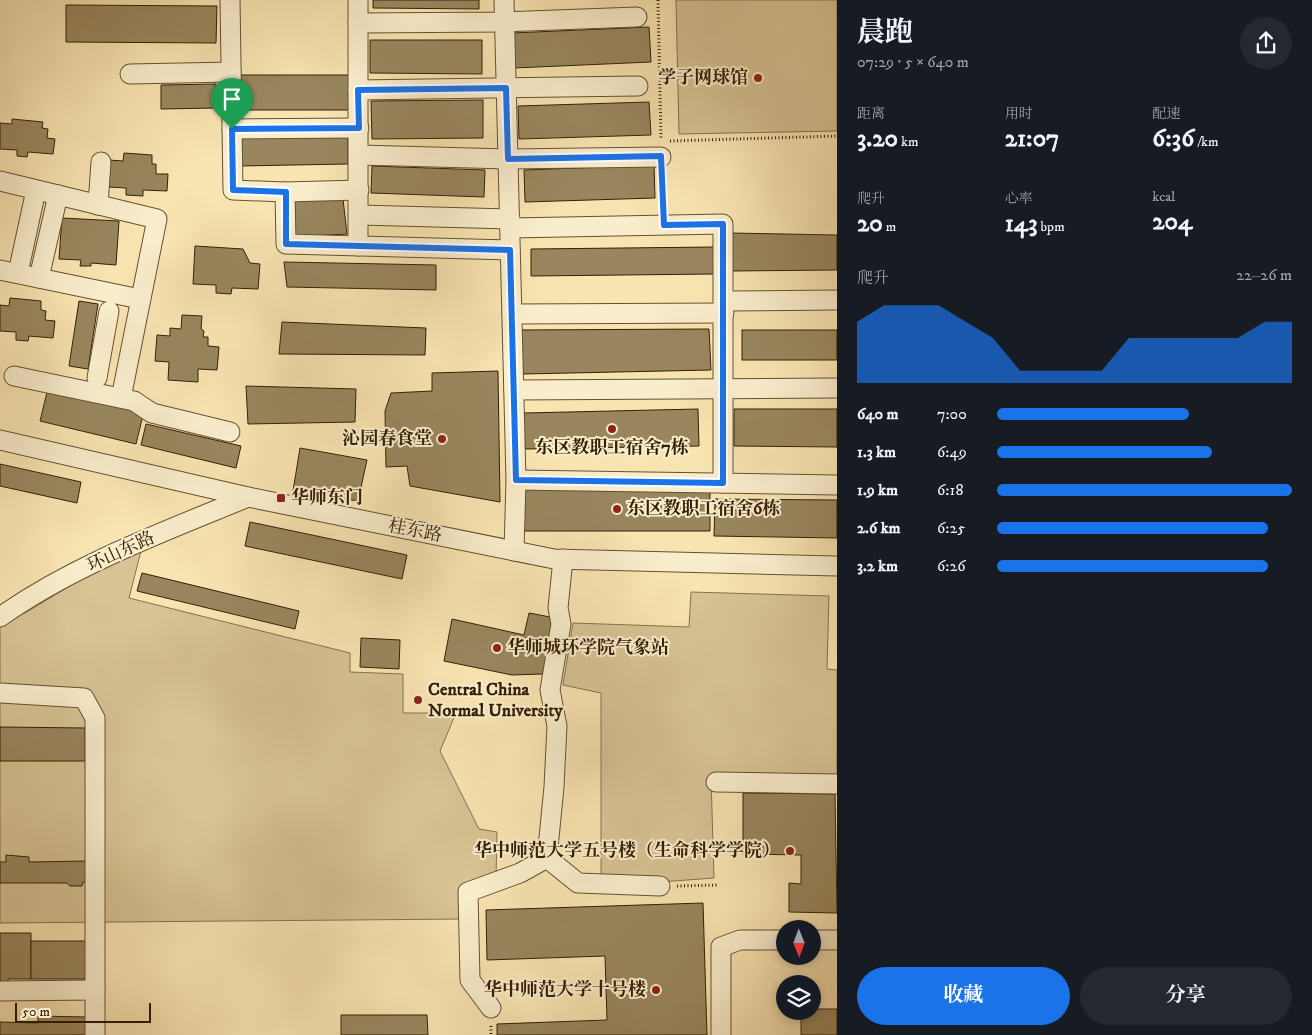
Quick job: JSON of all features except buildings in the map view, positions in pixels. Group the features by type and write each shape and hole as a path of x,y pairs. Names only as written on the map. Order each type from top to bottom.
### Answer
{"street":[{"path":"230,0 233,190 286,192 359,190"},
{"path":"358,0 358,246"},
{"path":"504,0 516,480 514,551"},
{"path":"358,23 504,22 637,17"},
{"path":"130,74 231,72"},
{"path":"358,90 638,86"},
{"path":"232,129 359,128"},
{"path":"359,155 508,159 661,156"},
{"path":"98,205 101,162"},
{"path":"0,181 157,219 121,398"},
{"path":"36,190 9,272 140,299"},
{"path":"286,192 286,244 510,250"},
{"path":"39,278 58,195"},
{"path":"359,214 510,223 723,224 723,483"},
{"path":"512,314 724,307 837,300"},
{"path":"97,378 109,311"},
{"path":"102,348 130,353"},
{"path":"14,376 134,401 152,413 230,432"},
{"path":"514,390 837,388"},
{"name":"桂东路","path":"0,440 248,498 563,559 837,566"},
{"path":"516,480 837,485"},
{"name":"环山东路","path":"0,617 19,604 118,551 248,498"},
{"path":"547,858 554,787 557,726 550,690 560,624 558,608 563,559"},
{"path":"0,692 84,698 95,718 95,1035"},
{"path":"716,782 837,784"},
{"path":"547,858 578,883 660,886"},
{"path":"491,1008 470,980 468,892 520,874 547,858"},
{"path":"721,1035 721,947 740,940 776,940"},
{"path":"821,940 837,940"},
{"path":"0,990 95,990"}],"path":[{"path":"658,0 661,141 837,136"},
{"path":"661,156 664,225"},
{"path":"660,886 719,885"}],"shaded area":[{"name":"学子网球馆","path":"676,0 837,0 837,131 679,134"},
{"path":"142,547 129,598 350,653 350,672 403,674 403,713 456,713 440,751 479,829 497,832 496,878 466,890 465,919 0,923 0,615 25,613 119,556"},
{"path":"691,592 829,596 827,669 837,670 837,779 711,777 714,878 660,882 601,878 601,693 563,685 573,623 689,627"}],"place":[{"name":"学子网球馆","path":"758,78"},
{"name":"东区教职工宿舍7栋","path":"612,429"},
{"name":"沁园春食堂","path":"442,439"},
{"name":"华师东门","path":"281,498"},
{"name":"东区教职工宿舍6栋","path":"617,509"},
{"name":"华师城环学院气象站","path":"497,648"},
{"name":"Central China Normal University","path":"418,700"},
{"name":"华中师范大学五号楼（生命科学学院）","path":"790,851"},
{"name":"华中师范大学十号楼","path":"656,990"}],"route":[{"path":"506,88 508,159 661,156 664,225 723,224 723,483 516,480 510,250 286,244 286,192 233,190 232,129 359,128 358,90 506,88"}]}
